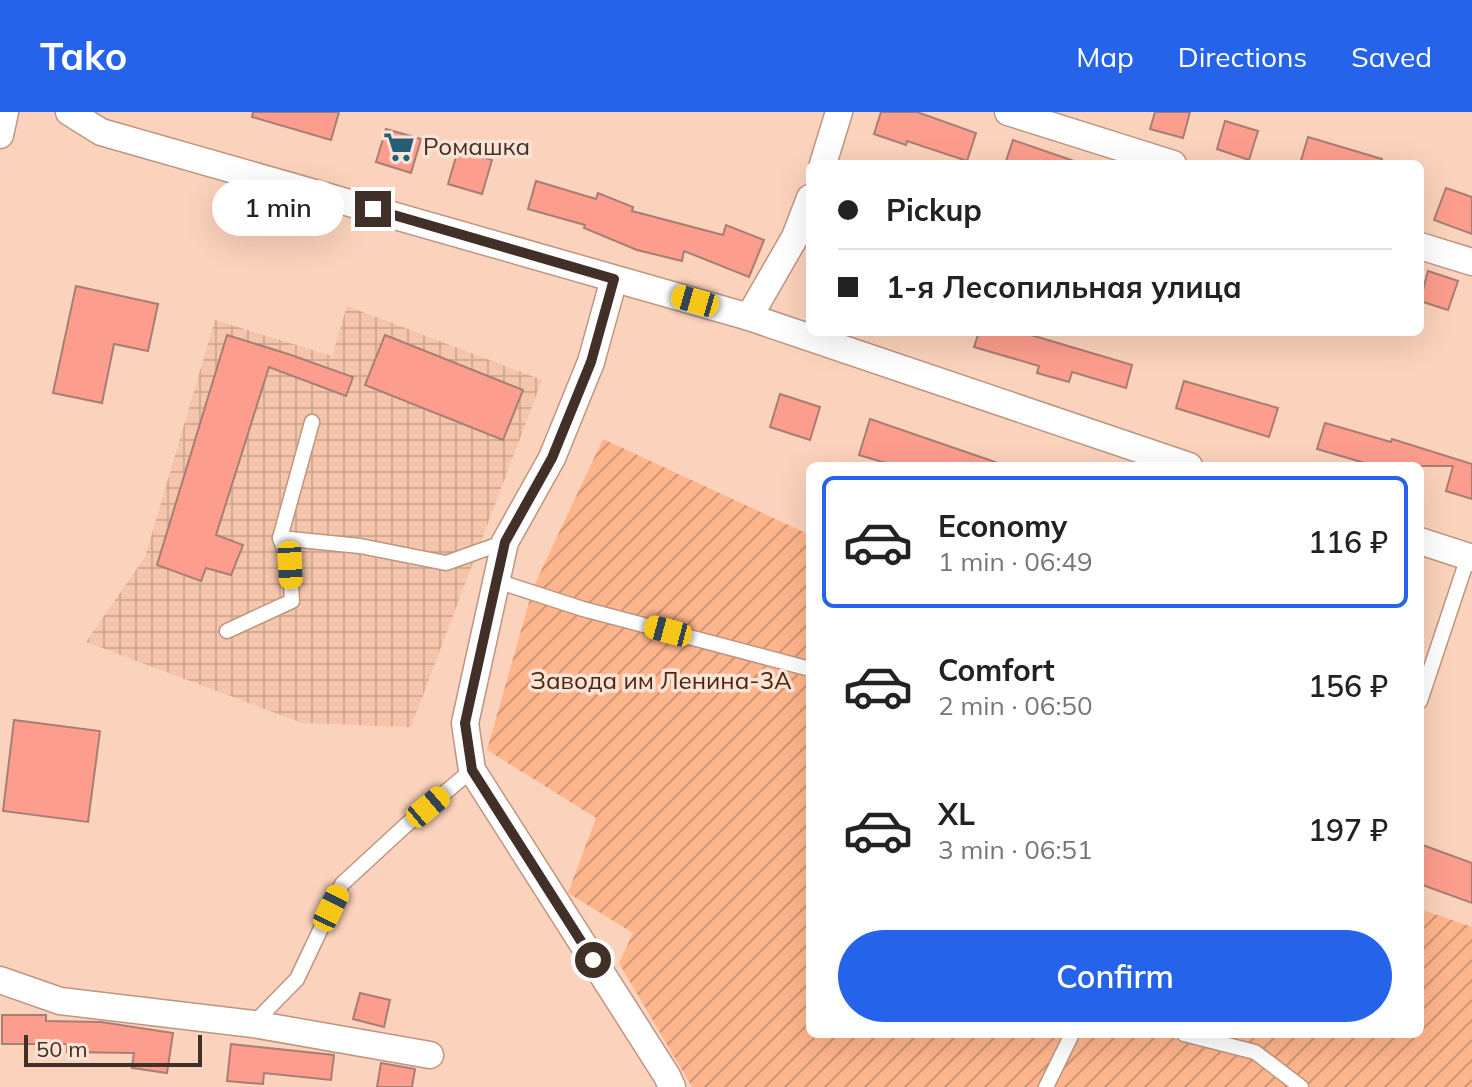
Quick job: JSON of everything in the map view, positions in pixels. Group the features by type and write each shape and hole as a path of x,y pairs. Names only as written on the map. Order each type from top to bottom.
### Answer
{"street":[{"path":"0,135 5,112"},
{"path":"69,112 101,132 749,317 1177,462"},
{"path":"824,160 839,112"},
{"path":"1008,112 1160,160"},
{"path":"749,317 795,237 806,208"},
{"path":"1424,247 1472,262"},
{"path":"614,279 591,362 552,458 505,542 465,723 472,770 672,1087"},
{"path":"1424,542 1470,557"},
{"path":"0,980 60,1001 253,1024 430,1055"}],"lane":[{"path":"227,631 292,601 290,565 280,538 312,422"},
{"path":"280,538 360,546 446,563 505,542"},
{"path":"1424,689 1470,557"},
{"path":"497,581 583,609 806,668"},
{"path":"253,1024 297,979 342,884 472,770"},
{"path":"1046,1087 1070,1038"},
{"path":"1200,1038 1255,1052 1301,1087"}],"shaded area":[{"path":"347,306 542,380 411,727 302,723 86,642 145,557 215,320 332,356"}],"green space":[{"name":"Завода им Ленина-3А","path":"603,439 806,533 806,1038 1424,1038 1424,910 1472,927 1472,1087 692,1087 619,963 633,933 568,893 596,818 487,750 533,588"}],"building":[{"path":"253,112 339,112 331,140 252,117"},
{"path":"881,112 917,112 976,133 967,160 874,134"},
{"path":"1155,112 1190,112 1183,138 1150,129"},
{"path":"1225,121 1258,131 1249,160 1217,149"},
{"path":"386,129 421,139 411,173 376,162"},
{"path":"1308,137 1382,159 1382,160 1301,160"},
{"path":"1013,140 1071,160 1006,160"},
{"path":"458,150 492,160 482,194 448,184"},
{"path":"536,181 596,199 598,193 633,207 632,211 723,235 726,225 764,240 749,277 684,251 682,261 637,250 584,228 585,225 528,209"},
{"path":"1446,188 1472,197 1472,234 1434,220"},
{"path":"1428,271 1458,281 1448,310 1424,302"},
{"path":"76,286 158,304 148,351 114,344 102,403 53,393"},
{"path":"227,335 353,377 346,396 269,367 216,535 243,545 231,575 206,568 201,581 157,565"},
{"path":"385,335 523,390 503,440 365,385"},
{"path":"978,336 1034,336 1132,365 1126,388 1072,372 1069,382 1037,373 1039,366 974,347"},
{"path":"1184,381 1278,408 1269,437 1176,408"},
{"path":"780,394 820,407 810,440 770,427"},
{"path":"870,419 995,462 883,462 859,455"},
{"path":"1325,423 1391,442 1392,439 1472,464 1472,499 1446,491 1453,466 1424,466 1424,462 1361,462 1317,449"},
{"path":"14,720 100,731 88,822 3,811"},
{"path":"1424,845 1472,863 1472,903 1424,885"},
{"path":"360,993 390,1000 384,1027 353,1019"},
{"path":"2,1015 46,1015 46,1021 101,1022 173,1033 167,1073 132,1068 134,1053 67,1052 67,1044 2,1044"},
{"path":"231,1044 334,1055 331,1080 264,1073 263,1084 227,1081"},
{"path":"381,1063 415,1069 412,1087 377,1087"}],"place":[{"name":"Ромашка","path":"399,147"}],"route":[{"path":"373,209 614,279 591,362 552,458 505,542 465,723 472,770 593,960"}]}
